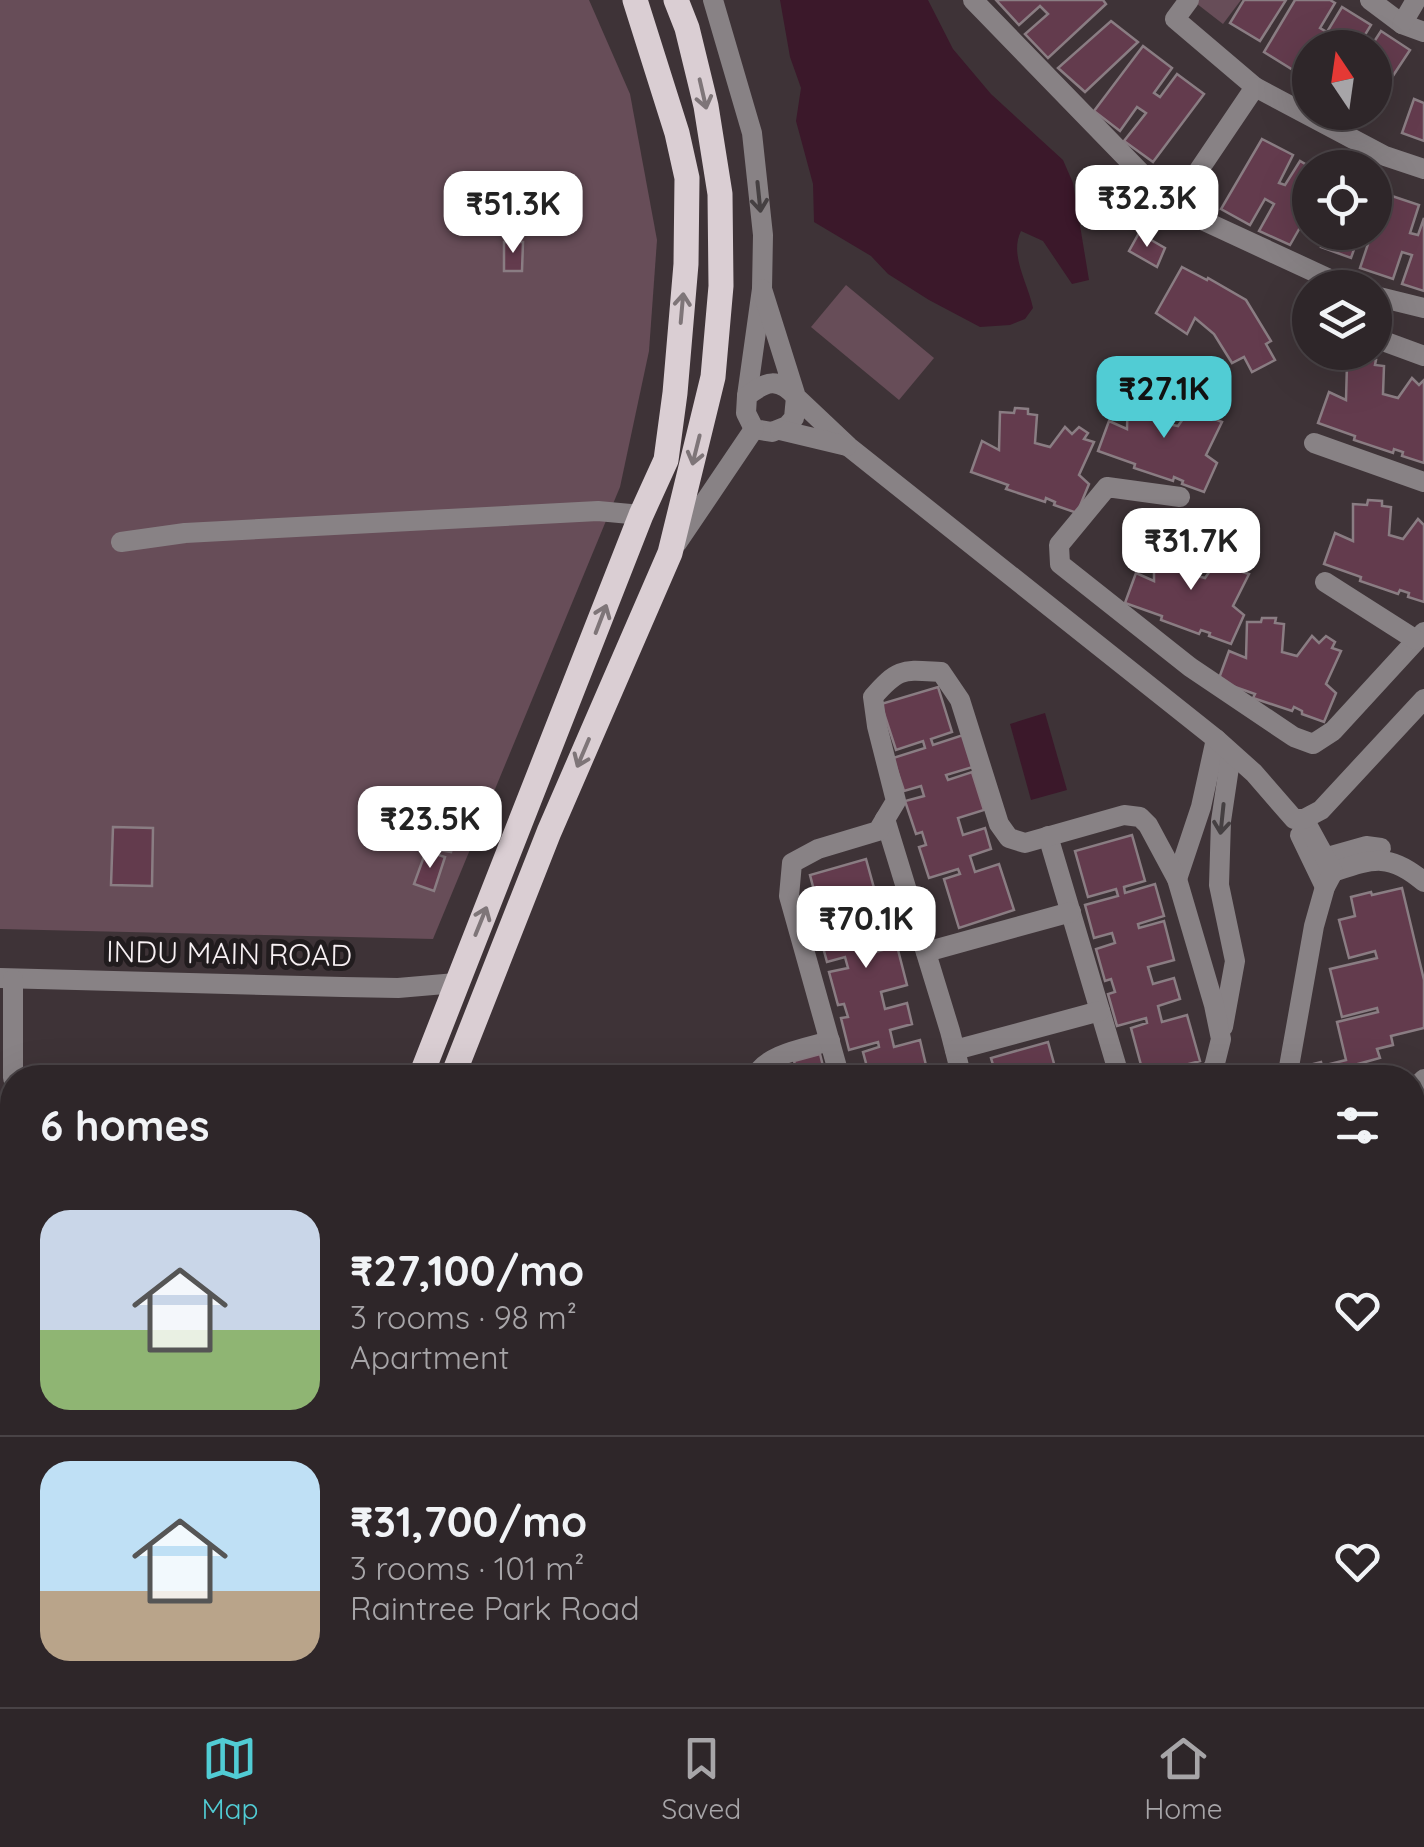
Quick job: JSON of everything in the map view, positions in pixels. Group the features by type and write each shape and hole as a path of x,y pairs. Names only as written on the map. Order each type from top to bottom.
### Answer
{"main road":[{"path":"457,1065 549,832 670,553 714,377 721,286 720,194 706,106 676,0"},
{"path":"425,1065 666,460 686,264 687,178 633,4"}],"street":[{"path":"713,0 752,133 763,235 762,289 746,413 754,429 763,432 780,430 849,446"},
{"path":"973,0 1174,207 1309,270"},
{"path":"1188,0 1175,19 1255,87 1385,156 1424,169"},
{"path":"1370,0 1402,24 1424,32"},
{"path":"1402,24 1416,0"},
{"path":"1174,207 1255,87"},
{"path":"762,289 796,397 794,418 780,430"},
{"path":"1392,300 1424,308"},
{"path":"1392,344 1424,356"},
{"path":"747,396 759,386 785,386 849,446 1224,747 1304,818 1327,867 1289,1065"},
{"path":"670,553 754,429"},
{"path":"1314,443 1424,482"},
{"path":"1180,497 1107,487 1059,545 1060,564 1190,667 1294,737 1313,744 1334,731 1420,636 1325,582"},
{"path":"121,542 186,533 598,511 641,515"},
{"path":"836,1065 789,896 792,863 818,849 878,831 896,801 873,696 892,675 912,670 941,672 960,700 999,824 1009,838 1025,843 1124,815 1140,817 1148,825 1177,879 1214,1005 1220,1039"},
{"path":"1304,818 1320,810 1424,699"},
{"path":"1177,879 1224,747"},
{"path":"1214,1065 1235,960 1218,885 1224,747"},
{"path":"1304,818 1327,867"},
{"path":"885,819 959,1065"},
{"path":"1048,836 1116,1065"},
{"path":"1192,840 1218,885"},
{"path":"1327,867 1366,846 1381,848"},
{"path":"1327,867 1382,859 1424,882"},
{"path":"926,952 1071,912"},
{"path":"7,978 12,1065"},
{"name":"INDU MAIN ROAD","path":"7,978 361,988 456,983"},
{"path":"955,1050 1100,1011"},
{"path":"762,1065 830,1041"}],"shaded area":[{"path":"0,0 589,0 630,94 657,240 649,351 620,487 433,939 0,929"},
{"path":"780,0 928,0 953,49 991,94 1063,160 1073,183 1089,280 1072,284 1043,241 1021,231 1018,259 1033,308 1025,319 1010,325 980,327 929,300 888,274 871,256 814,222 813,184 796,121 801,88 790,57"},
{"path":"1192,0 1241,0 1223,24"},
{"path":"846,285 934,358 899,400 811,327"},
{"path":"1045,713 1067,790 1031,800 1010,724"}],"building":[{"path":"996,0 1103,0 1106,4 1048,58 1025,34 1048,14 1040,6 1019,25"},
{"path":"1244,0 1286,0 1260,41 1230,23"},
{"path":"1295,0 1335,3 1320,28 1324,30 1292,30 1292,69 1264,52"},
{"path":"1342,7 1371,25 1368,30 1328,30"},
{"path":"1111,21 1138,42 1085,92 1058,68"},
{"path":"1392,38 1410,50 1392,77"},
{"path":"1143,46 1172,68 1154,93 1160,97 1177,74 1204,94 1153,162 1124,141 1146,113 1137,107 1120,131 1094,111"},
{"path":"1414,99 1424,103 1424,141 1402,133"},
{"path":"1262,139 1292,154 1279,183 1285,185 1292,174 1290,245 1259,231 1274,204 1265,199 1250,225 1221,209"},
{"path":"1392,196 1419,205 1410,233 1418,235 1424,218 1424,291 1402,284 1412,255 1402,252 1393,279 1392,270 1360,268 1366,250 1392,250"},
{"path":"1139,233 1165,248 1157,267 1129,251"},
{"path":"504,242 523,242 522,271 504,271"},
{"path":"1329,250 1354,250 1351,258"},
{"path":"1182,267 1246,300 1271,341 1266,344 1275,360 1252,372 1244,357 1232,363 1214,334 1195,318 1187,334 1156,313"},
{"path":"1347,370 1384,370 1383,394 1398,398 1412,378 1419,385 1424,380 1424,463 1394,449 1393,453 1354,440 1355,436 1318,423 1329,392 1346,400"},
{"path":"1142,388 1156,388 1156,393 1165,394 1163,423 1178,426 1192,406 1199,413 1206,406 1216,412 1212,418 1222,422 1206,455 1217,463 1204,492 1174,477 1173,481 1134,468 1135,464 1098,451 1109,421 1127,429 1128,392 1142,393"},
{"path":"1015,408 1037,415 1035,443 1050,447 1065,427 1072,434 1079,427 1088,433 1084,439 1094,442 1079,475 1089,484 1077,513 1046,498 1045,502 1006,489 1008,485 971,472 982,441 999,450 1000,412 1014,413"},
{"path":"1368,500 1382,501 1382,506 1391,507 1389,535 1403,539 1418,519 1424,525 1424,602 1400,590 1398,594 1360,581 1361,577 1324,564 1335,533 1353,541 1353,504 1367,505"},
{"path":"1169,540 1183,540 1182,545 1192,546 1190,574 1205,578 1219,558 1226,565 1234,558 1242,564 1239,571 1249,574 1233,606 1244,615 1231,644 1125,603 1136,573 1154,581 1154,544 1168,545"},
{"path":"1262,618 1276,618 1275,623 1284,624 1282,652 1297,656 1312,636 1319,643 1326,636 1335,642 1332,648 1341,651 1326,684 1336,693 1324,722 1294,707 1292,711 1253,698 1255,694 1218,681 1229,651 1246,658 1247,622 1261,622"},
{"path":"938,687 952,732 931,739 933,745 963,735 973,767 946,775 948,780 972,772 984,810 958,818 963,835 985,828 991,849 970,856 975,872 999,864 1014,910 959,928 944,879 960,874 958,869 929,878 919,847 926,845 922,832 916,834 905,801 924,796 921,786 904,791 893,758 925,748 923,741 896,750 881,704"},
{"path":"113,827 153,828 152,886 111,885"},
{"path":"445,833 456,836 451,852 440,850"},
{"path":"1132,835 1145,881 1124,887 1125,893 1155,884 1164,916 1138,924 1139,928 1164,921 1174,960 1148,967 1153,984 1174,978 1180,999 1158,1006 1162,1022 1187,1015 1200,1061 1141,1065 1131,1028 1147,1023 1146,1018 1117,1026 1108,994 1115,992 1111,979 1105,981 1096,949 1115,943 1112,933 1094,938 1085,905 1118,896 1116,889 1088,897 1075,851"},
{"path":"426,851 445,857 434,891 414,884"},
{"path":"866,859 879,906 858,911 859,917 889,909 898,941 871,948 872,953 897,946 907,985 881,992 885,1009 907,1003 912,1024 890,1030 894,1047 920,1040 926,1065 866,1065 863,1052 879,1047 878,1042 849,1050 841,1018 848,1017 844,1004 838,1005 829,972 848,968 845,957 827,962 818,929 851,920 850,913 822,921 810,875"},
{"path":"1402,888 1424,980 1424,1028 1391,1036 1393,1045 1377,1049 1380,1058 1358,1065 1326,1065 1346,1060 1337,1022 1378,1012 1377,1008 1342,1017 1330,969 1377,958 1375,951 1349,958 1339,920 1355,916 1351,897 1371,892 1372,895"},
{"path":"1048,1042 1054,1065 993,1065 991,1058"},
{"path":"820,1054 823,1065 795,1065 794,1061"}]}
